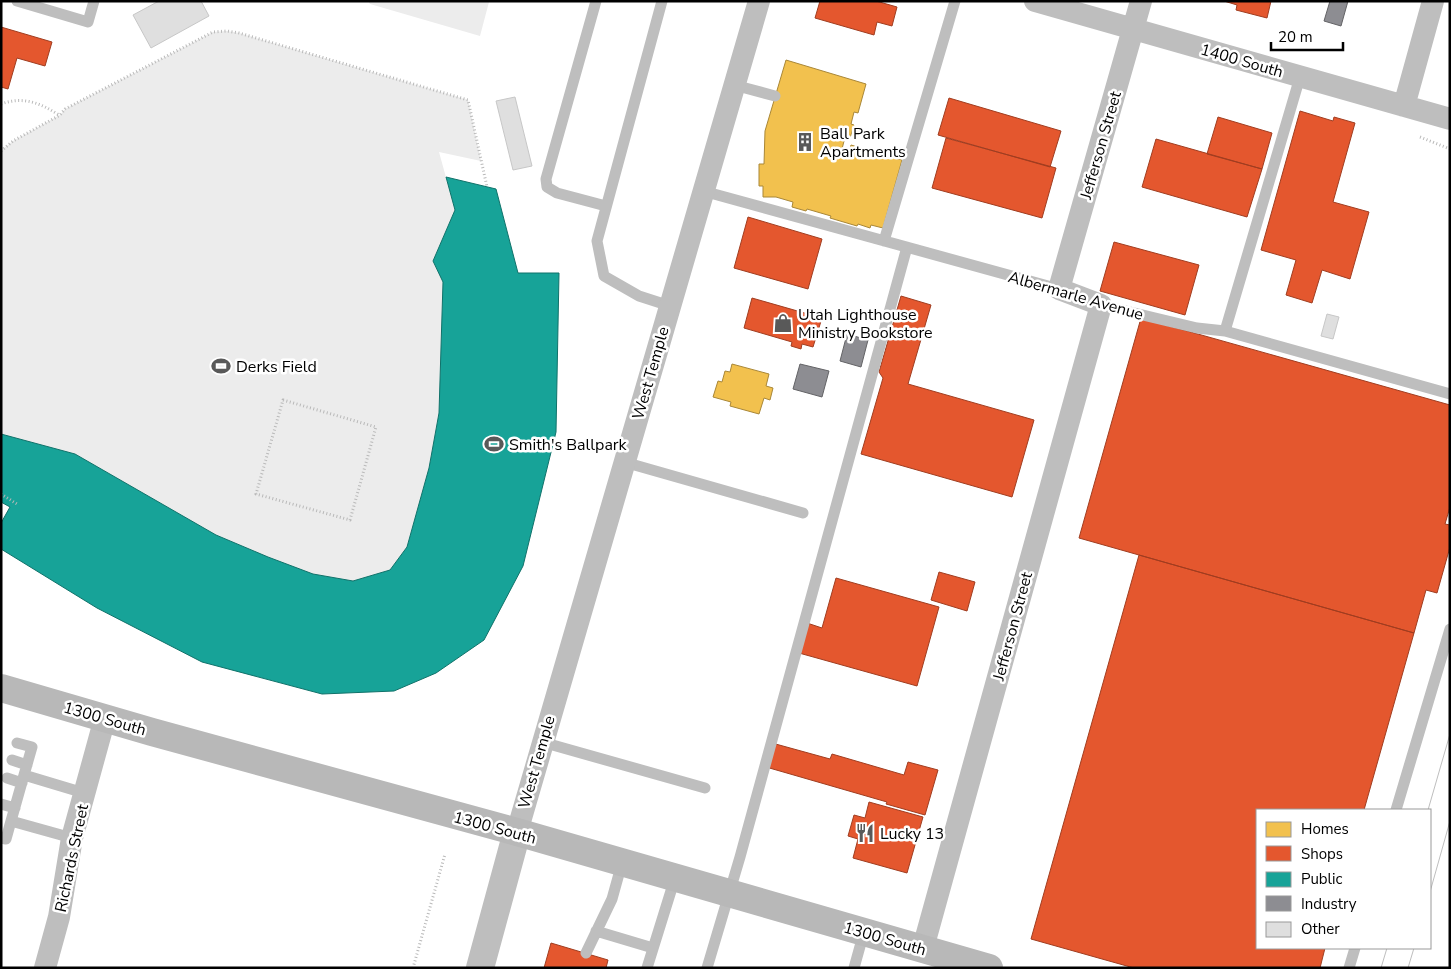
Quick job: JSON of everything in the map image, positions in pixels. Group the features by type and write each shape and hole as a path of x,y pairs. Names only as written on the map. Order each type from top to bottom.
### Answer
{"main road":[{"name":"1300 South","path":"1,688 516,832 989,968"}],"street":[{"name":"West Temple","path":"516,832 759,1"},
{"name":"1400 South","path":"1035,1 1450,119"},
{"name":"Jefferson Street","path":"1059,289 1141,1"},
{"path":"1404,106 1433,1"},
{"name":"Albermarle Avenue","path":"1059,289 1101,304"},
{"name":"Jefferson Street","path":"923,948 1101,304"},
{"name":"Richards Street","path":"45,968 59,918 72,838 105,718"},
{"path":"480,968 516,832"}],"lane":[{"path":"17,1 88,22 94,1"},
{"path":"596,1 546,179 547,187 556,193 606,206"},
{"path":"662,1 597,241 604,276 639,296 670,306"},
{"path":"884,241 955,1"},
{"path":"1225,330 1300,77"},
{"path":"734,85 775,96"},
{"name":"Albermarle Avenue","path":"703,191 1059,289"},
{"path":"707,968 730,894 907,247"},
{"name":"Albermarle Avenue","path":"1101,304 1196,328 1225,330 1450,394"},
{"path":"624,462 803,513"},
{"path":"1396,809 1450,629"},
{"path":"542,742 705,788"},
{"path":"1,838 6,839 7,823 14,808 32,747 17,743"},
{"path":"12,760 24,774"},
{"path":"7,778 24,774 84,793"},
{"path":"1,804 14,808"},
{"path":"7,823 72,838"},
{"path":"586,953 612,898 622,863"},
{"path":"647,968 675,878"},
{"path":"596,931 654,948"},
{"path":"854,968 864,932"},
{"path":"1349,968 1355,949"}],"path":[{"path":"1,151 13,141 60,115 65,109 213,32 227,31 468,100 487,187"},
{"path":"1,104 21,99 43,105 60,115"},
{"path":"283,400 376,427 350,520 256,494 283,400"},
{"path":"1,494 18,504"},
{"path":"413,968 445,854"}],"shaded area":[{"path":"368,1 489,2 480,36 370,4"},
{"name":"Derks Field","path":"227,31 468,100 481,161 439,152 455,210 433,261 443,282 439,413 429,468 407,547 390,570 353,581 313,574 268,557 216,535 75,454 1,434 1,147 4,148 60,115 65,109 213,32"}],"building: Homes":[{"name":"Ball Park Apartments","path":"786,60 866,84 858,113 854,112 851,124 854,125 850,138 845,137 841,153 848,155 851,145 902,160 883,228 871,225 870,228 858,224 857,226 830,218 831,216 792,207 793,202 776,197 763,197 763,186 759,186 759,164 764,164 765,131"},
{"path":"732,364 769,374 766,386 773,388 770,400 764,398 759,414 730,406 731,402 713,397 718,381 722,382 725,371 730,372"}],"building: Shops":[{"path":"820,1 876,1 897,7 892,26 877,22 874,35 815,18"},
{"path":"1224,1 1271,1 1267,18 1236,10 1237,5"},
{"path":"1,27 52,42 45,66 17,58 8,89 1,87"},
{"path":"949,98 1061,131 1050,167 938,135"},
{"path":"1300,111 1333,121 1334,117 1355,123 1333,202 1369,212 1350,279 1322,270 1312,303 1286,295 1296,260 1261,250"},
{"path":"1218,117 1272,133 1262,169 1207,154"},
{"path":"946,138 1056,168 1042,218 932,188"},
{"path":"1156,139 1262,169 1247,217 1142,187"},
{"path":"748,217 822,239 808,289 734,268"},
{"path":"1114,242 1199,265 1185,315 1100,291"},
{"path":"901,296 931,305 908,384 1034,420 1012,497 861,454 883,378 879,372"},
{"name":"Utah Lighthouse Ministry Bookstore","path":"752,298 822,318 813,347 802,344 801,349 791,346 792,342 744,328"},
{"path":"1141,318 1450,405 1450,507 1445,524 1450,525 1450,547 1437,593 1426,590 1414,633 1079,538"},
{"path":"1139,555 1414,633 1364,809 1256,809 1256,949 1325,949 1320,968 1134,968 1031,939"},
{"path":"939,572 975,582 967,611 931,600"},
{"path":"836,578 939,607 917,686 799,653 807,623 822,628"},
{"path":"772,743 830,759 832,754 904,775 908,762 938,770 925,815 766,767"},
{"path":"869,802 923,817 907,873 853,858 858,839 848,836 854,815 865,818"},
{"path":"551,943 608,960 606,968 544,968"}],"building: Public":[{"name":"Smith's Ballpark","path":"446,177 496,189 518,273 559,273 556,432 523,566 484,640 436,673 394,691 322,694 202,662 97,608 1,549 1,523 10,507 1,502 1,434 75,454 216,535 313,574 353,581 390,570 407,547 429,468 439,413 443,282 433,261 455,210"}],"building: Industry":[{"path":"1330,1 1348,1 1341,26 1324,21"},
{"path":"847,334 868,340 861,367 840,361"},
{"path":"800,364 829,371 822,397 793,389"}],"building: Other":[{"path":"159,1 201,1 209,16 151,48 133,15"},
{"path":"515,97 532,166 513,170 496,101"},
{"path":"1327,314 1339,317 1333,339 1321,336"}],"tram line":[{"path":"1428,809 1450,734"},
{"path":"1431,888 1450,821"},
{"path":"1381,968 1387,949"},
{"path":"1408,968 1414,949"}],"place":[{"name":"Ball Park Apartments","path":"805,142"},
{"name":"Utah Lighthouse Ministry Bookstore","path":"783,323"},
{"name":"Derks Field","path":"221,366"},
{"name":"Smith's Ballpark","path":"494,444"},
{"name":"Lucky 13","path":"865,833"}]}
